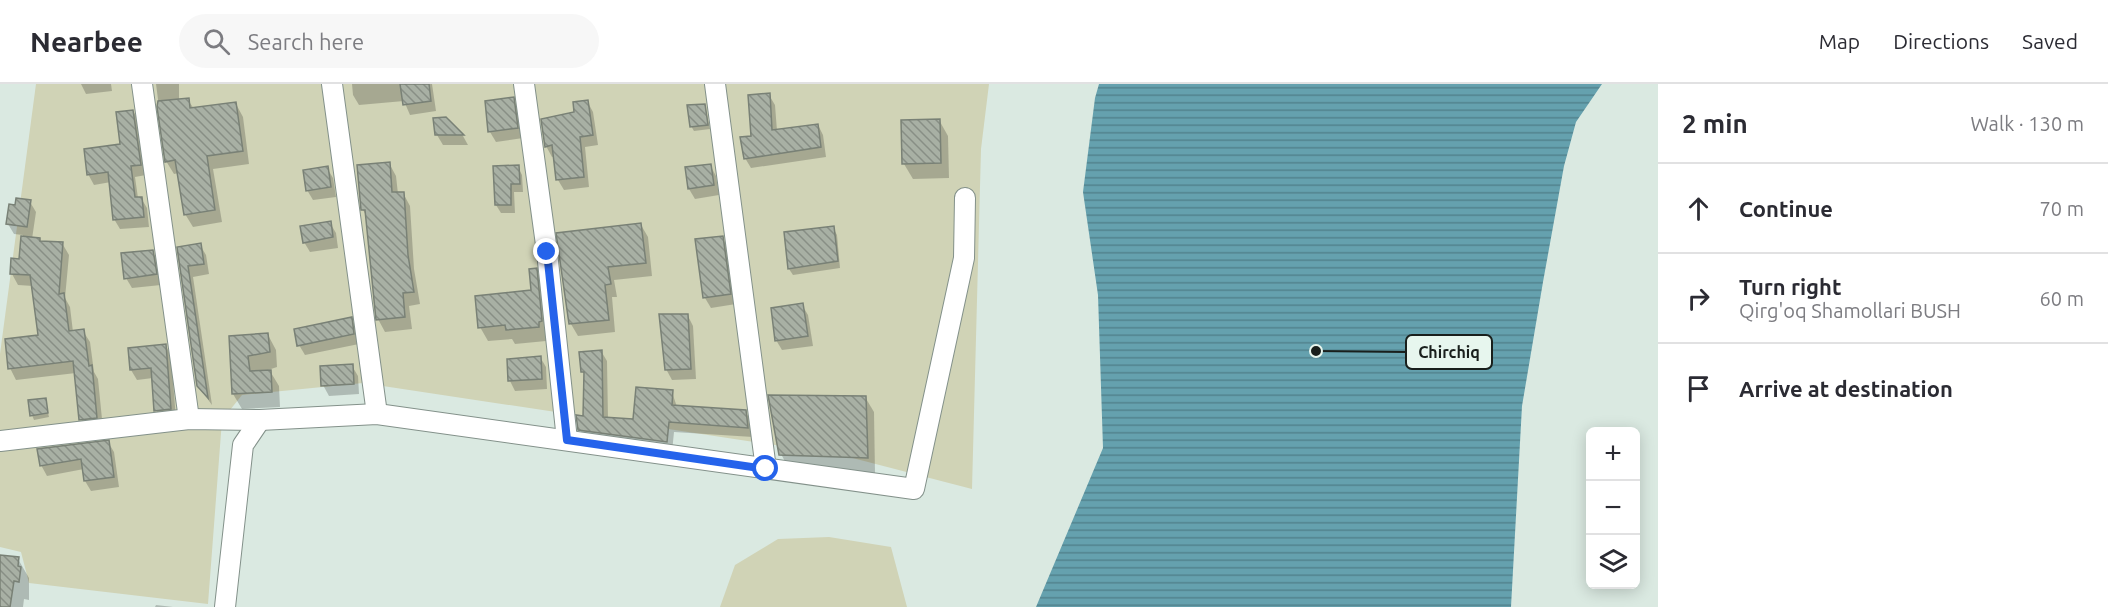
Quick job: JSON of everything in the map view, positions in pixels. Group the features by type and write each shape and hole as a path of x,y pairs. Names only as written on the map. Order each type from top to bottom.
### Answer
{"street":[{"path":"142,84 189,419"},
{"path":"332,84 377,414"},
{"path":"524,84 547,252 567,440"},
{"path":"715,84 766,469"},
{"path":"0,441 189,419 260,420 377,414 914,489 964,258 965,198"},
{"path":"225,607 243,445 260,420"}],"green space":[{"path":"36,84 989,84 981,149 972,489 841,455 363,383 242,395 222,420 208,604 29,583 21,552 0,547 0,354"},
{"path":"829,537 891,547 907,607 720,607 735,565 778,539"}],"water":[{"path":"1099,84 1602,84 1576,122 1564,166 1543,282 1522,406 1511,607 1036,607 1103,448 1098,295 1083,192 1095,98"}],"building":[{"path":"400,84 429,84 431,101 403,105"},
{"path":"770,93 772,130 818,124 821,147 744,159 740,137 751,136 748,95"},
{"path":"514,97 518,128 488,132 485,101"},
{"path":"189,98 190,108 236,102 243,151 207,156 215,210 184,215 175,160 165,162 157,107 158,101"},
{"path":"588,100 593,135 580,137 584,177 556,180 552,145 545,147 541,119 574,112 573,102"},
{"path":"705,104 708,125 690,127 687,105"},
{"path":"133,110 141,165 131,166 135,197 142,197 144,217 113,220 108,172 87,175 84,149 120,144 116,112"},
{"path":"446,117 464,135 435,135 433,118"},
{"path":"940,119 941,163 902,164 901,120"},
{"path":"390,162 392,192 404,192 408,255 414,292 403,293 405,317 376,320 365,210 361,210 357,165"},
{"path":"711,164 714,185 688,189 685,167"},
{"path":"519,165 520,184 511,184 511,205 495,205 493,166"},
{"path":"328,166 331,187 306,191 303,170"},
{"path":"16,198 31,200 27,227 6,224 9,204 15,205"},
{"path":"331,221 333,237 303,243 300,226"},
{"path":"641,223 646,263 608,267 611,284 605,285 609,320 569,324 556,233"},
{"path":"834,226 838,261 788,269 784,232"},
{"path":"21,236 40,238 40,241 63,242 59,294 64,293 69,331 84,329 89,366 92,365 97,418 79,420 73,361 8,369 5,339 38,335 30,275 10,274 11,258 19,259"},
{"path":"723,236 731,294 703,298 695,239"},
{"path":"201,243 204,264 188,266 208,398 197,386 177,247"},
{"path":"153,250 157,274 124,279 121,253"},
{"path":"537,268 542,321 539,322 539,327 506,330 505,325 478,328 475,296 531,290 529,269"},
{"path":"803,303 808,336 775,341 771,308"},
{"path":"659,314 688,314 691,369 665,370"},
{"path":"352,317 354,334 297,346 294,329"},
{"path":"268,333 270,352 248,356 250,371 271,370 272,392 232,394 229,336"},
{"path":"166,344 171,409 154,411 151,368 130,370 128,348"},
{"path":"602,350 603,417 633,419 636,387 673,390 672,405 746,410 748,428 669,422 667,442 578,430 576,415 583,416 584,372 581,372 579,352"},
{"path":"541,356 542,379 508,381 507,359"},
{"path":"353,364 354,384 321,386 320,366"},
{"path":"768,395 866,396 868,458 779,455"},
{"path":"46,398 48,413 30,416 28,400"},
{"path":"109,440 114,477 84,481 81,459 40,466 37,449"},
{"path":"0,555 19,557 18,566 21,567 19,582 14,581 10,607 0,607"}],"place":[{"name":"Chirchiq","path":"1316,351"}],"route":[{"path":"547,252 567,440 766,469"}]}
